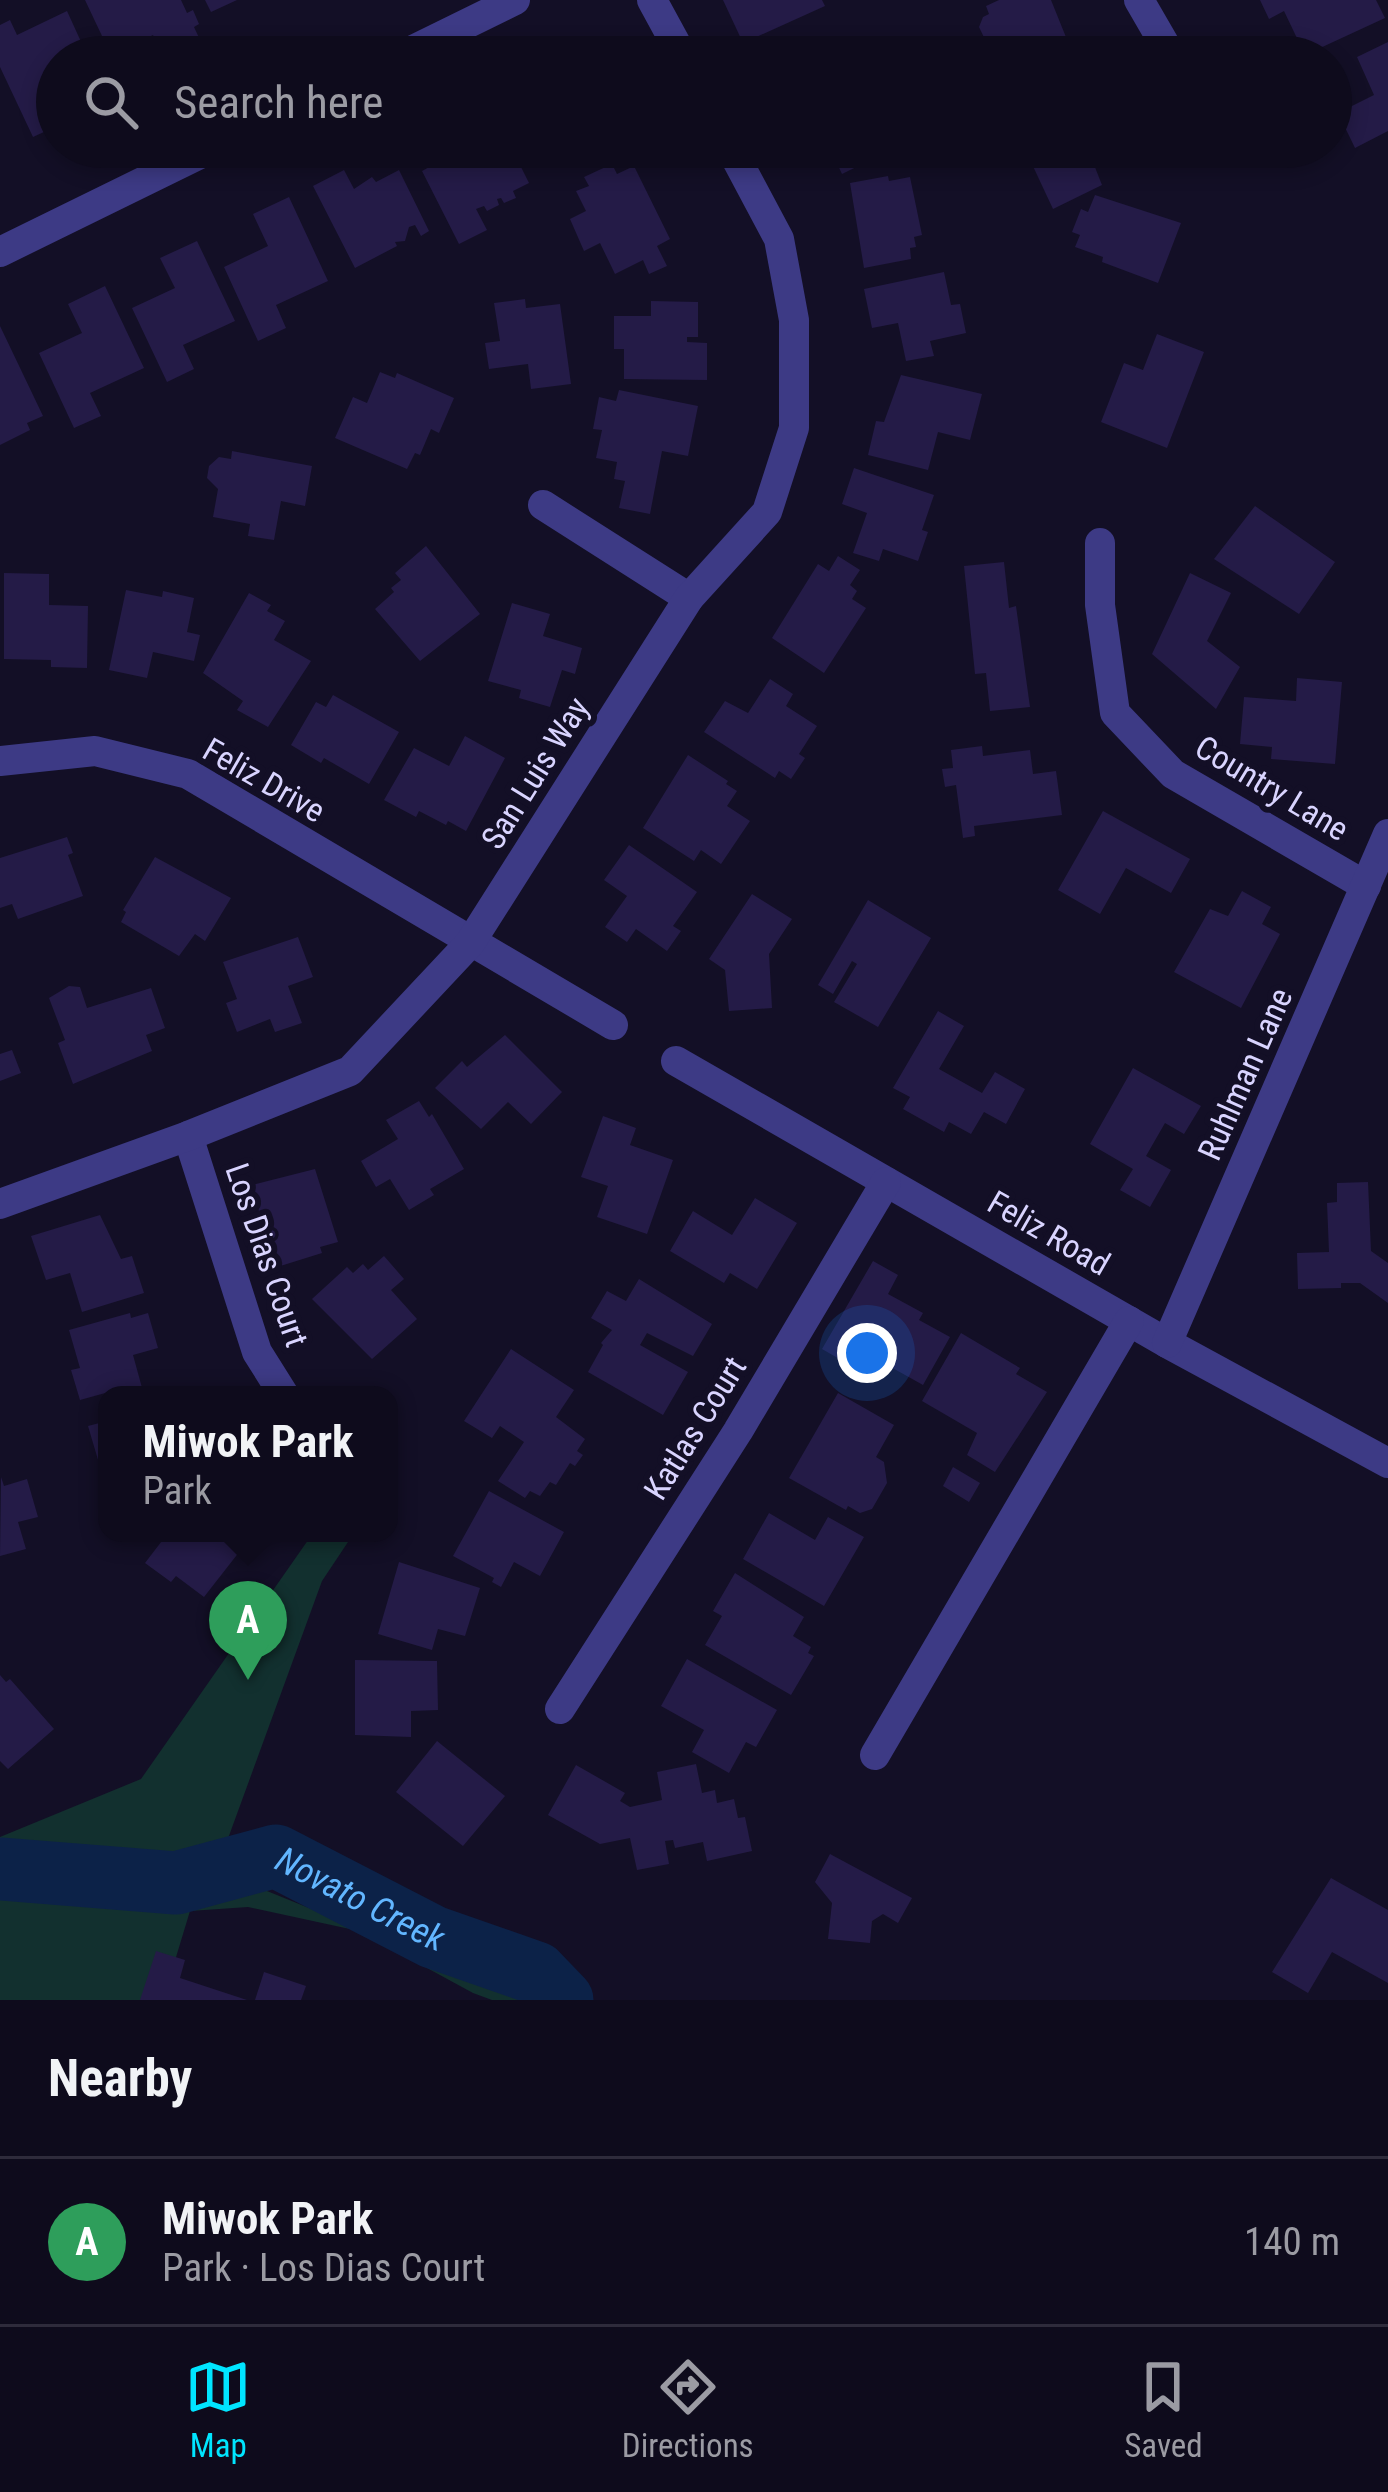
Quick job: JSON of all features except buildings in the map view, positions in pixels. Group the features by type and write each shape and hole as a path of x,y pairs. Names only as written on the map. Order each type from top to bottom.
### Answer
{"street":[{"path":"441,36 515,0"},
{"path":"652,0 671,36"},
{"path":"1139,0 1160,36"},
{"path":"0,252 171,168"},
{"name":"San Luis Way","path":"0,1204 188,1136 350,1070 470,944 689,598 767,512 794,428 794,320 779,239 741,168"},
{"path":"543,505 689,598"},
{"name":"Country Lane","path":"1100,543 1100,605 1115,712 1173,774 1366,886"},
{"name":"Feliz Drive","path":"0,761 95,751 188,774 470,944"},
{"name":"Ruhlman Lane","path":"1167,1343 1388,834"},
{"path":"470,944 613,1025"},
{"name":"Feliz Road","path":"676,1061 1167,1343 1388,1463"},
{"name":"Los Dias Court","path":"188,1136 257,1352 278,1386"},
{"name":"Katlas Court","path":"560,1709 738,1431 886,1182"},
{"path":"875,1755 1130,1321"}],"green space":[{"path":"307,1542 348,1542 322,1581 226,1844 230,1876 462,1970 521,2000 492,2000 473,1993 359,1931 248,1907 190,1911 163,2000 0,2000 0,1837 141,1779"}],"waterway":[{"name":"Novato Creek","path":"0,1869 176,1883 276,1856 433,1937 536,1973 562,2000"}],"place":[{"name":"Miwok Park","path":"248,1680"}]}
